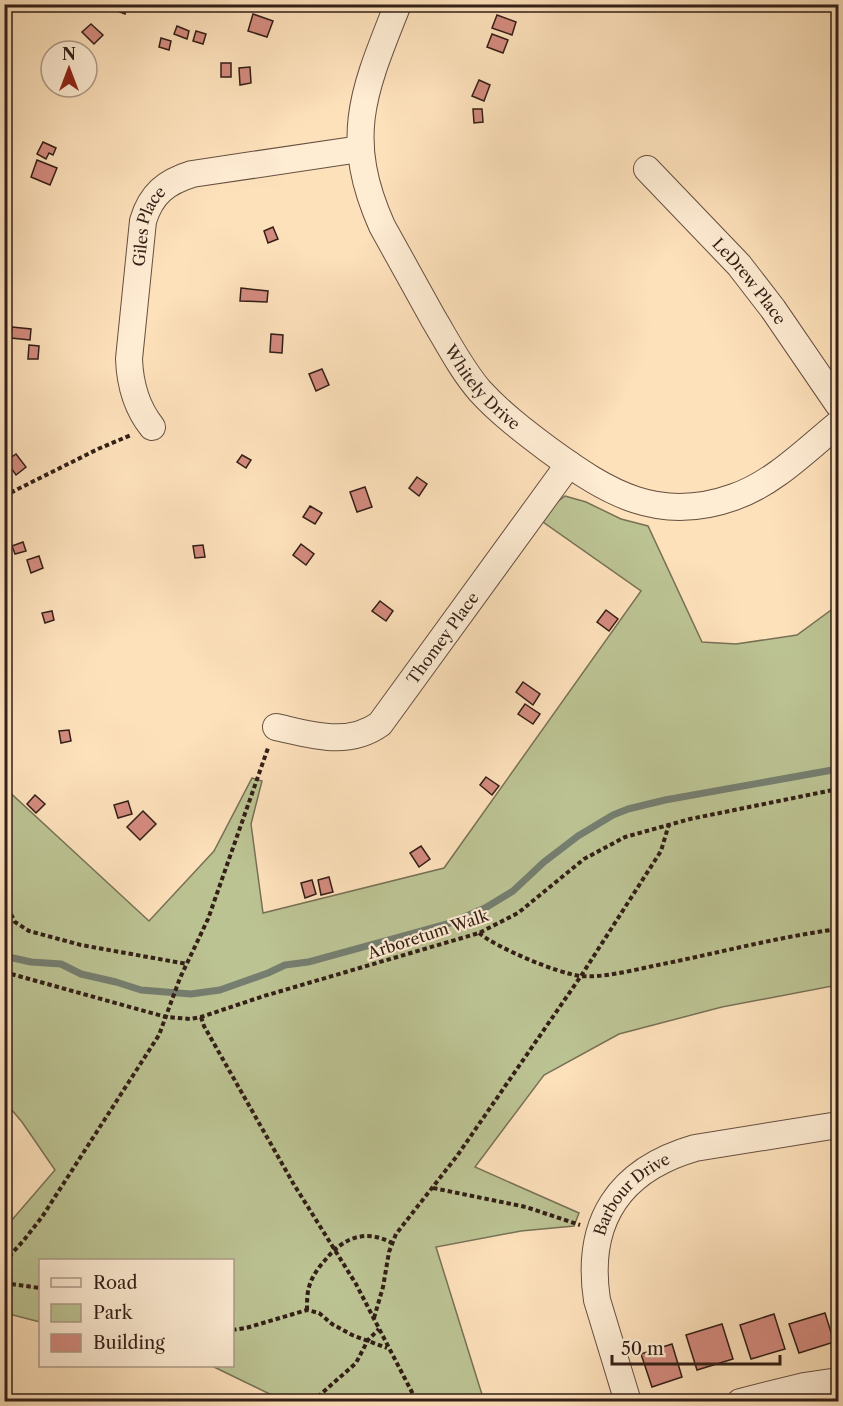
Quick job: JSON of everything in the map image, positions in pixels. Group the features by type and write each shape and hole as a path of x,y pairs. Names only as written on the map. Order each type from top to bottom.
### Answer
{"street":[{"name":"Whitely Drive","path":"398,4 366,90 361,121 360,149 366,182 382,226 456,358 480,391 495,406 519,427 593,481 628,498 662,505 699,505 734,497 779,472 838,424"},
{"name":"Giles Place","path":"152,428 139,409 135,398 129,359 143,221 150,201 167,183 192,174 360,149"},
{"name":"LeDrew Place","path":"647,169 739,265 773,309 838,404"},
{"name":"Thomey Place","path":"276,727 317,736 340,738 362,735 380,724 569,464"},
{"name":"Barbour Drive","path":"628,1401 597,1300 594,1266 599,1231 615,1201 639,1174 673,1155 695,1148 838,1125"},
{"path":"740,1401 804,1386 838,1381"}],"path":[{"path":"4,496 98,449 152,428"},
{"path":"4,1262 24,1240 55,1197 155,1042 180,978 208,919 276,727"},
{"name":"Arboretum Walk","path":"4,972 166,1017 201,1017 264,996 479,933 518,913 597,851 625,837 669,824 838,789"},
{"path":"374,1318 396,1234 458,1156 581,976 661,851 669,824"},
{"path":"4,901 15,922 29,932 81,945 187,964"},
{"path":"479,933 497,945 550,968 581,976 622,972 838,929"},
{"path":"201,1017 252,1111 374,1318 417,1401"},
{"path":"433,1188 525,1208 599,1231"},
{"path":"307,1310 309,1286 334,1249 343,1242 361,1235 376,1236 392,1243"},
{"path":"4,1284 39,1288"},
{"path":"234,1330 307,1310 319,1313 342,1329 388,1348"},
{"path":"312,1401 356,1363 368,1340 379,1329"}],"green space":[{"path":"565,496 586,502 621,519 648,526 702,642 736,644 797,635 838,605 838,985 722,1007 619,1034 544,1075 475,1167 579,1213 574,1226 521,1231 436,1247 484,1401 284,1401 214,1367 234,1367 234,1259 39,1259 39,1322 5,1313 5,1228 55,1170 22,1122 5,1102 5,788 149,921 214,851 252,778 262,781 251,824 263,913 444,868 641,591 543,522 557,502"}],"building":[{"path":"112,4 128,4 125,14 110,8"},
{"path":"253,14 273,21 267,37 248,31"},
{"path":"497,15 516,22 512,35 492,28"},
{"path":"91,24 103,35 99,39 89,39 82,32"},
{"path":"177,26 189,31 187,39 174,34"},
{"path":"196,31 206,34 203,44 193,41"},
{"path":"492,34 508,40 503,53 487,47"},
{"path":"161,38 171,41 169,50 159,47"},
{"path":"221,63 231,63 231,77 221,77"},
{"path":"250,67 251,83 240,85 239,68"},
{"path":"479,80 490,85 484,101 472,96"},
{"path":"473,109 482,109 483,122 474,123"},
{"path":"43,142 56,148 53,155 49,153 46,159 37,154"},
{"path":"37,160 57,168 50,185 31,177"},
{"path":"273,227 278,239 268,243 264,231"},
{"path":"241,288 268,291 267,302 240,301"},
{"path":"12,327 31,329 30,340 11,338"},
{"path":"271,334 283,335 282,353 270,352"},
{"path":"29,345 39,346 38,359 28,359"},
{"path":"322,369 329,385 316,391 309,374"},
{"path":"16,454 26,467 16,475 6,461"},
{"path":"242,455 251,460 246,468 237,462"},
{"path":"417,477 427,484 419,496 409,488"},
{"path":"365,487 372,507 357,512 350,492"},
{"path":"310,506 322,513 315,524 303,517"},
{"path":"23,542 26,551 15,554 12,546"},
{"path":"301,544 314,554 306,565 293,555"},
{"path":"203,545 205,557 195,558 193,546"},
{"path":"39,556 43,568 31,573 27,560"},
{"path":"380,601 393,611 386,621 372,611"},
{"path":"606,610 618,619 609,631 597,622"},
{"path":"52,611 54,620 45,623 42,613"},
{"path":"523,682 540,694 533,705 516,692"},
{"path":"525,704 540,714 533,724 518,714"},
{"path":"69,730 71,741 61,743 59,731"},
{"path":"486,777 499,786 492,795 480,785"},
{"path":"35,795 45,804 36,813 27,804"},
{"path":"128,801 132,814 118,818 114,805"},
{"path":"143,811 156,824 140,840 127,827"},
{"path":"421,846 430,859 419,867 410,853"},
{"path":"329,877 333,892 321,895 318,880"},
{"path":"312,880 316,894 305,898 301,883"},
{"path":"825,1313 834,1342 799,1353 789,1324"},
{"path":"774,1314 785,1349 751,1359 740,1325"},
{"path":"722,1324 733,1359 697,1370 686,1335"},
{"path":"672,1344 682,1377 652,1387 641,1354"}],"waterway":[{"path":"4,956 31,962 61,964 81,974 141,990 191,994 220,990 285,965 308,962 450,923 485,908 513,891 544,862 578,836 613,815 628,809 665,800 838,769"}]}
